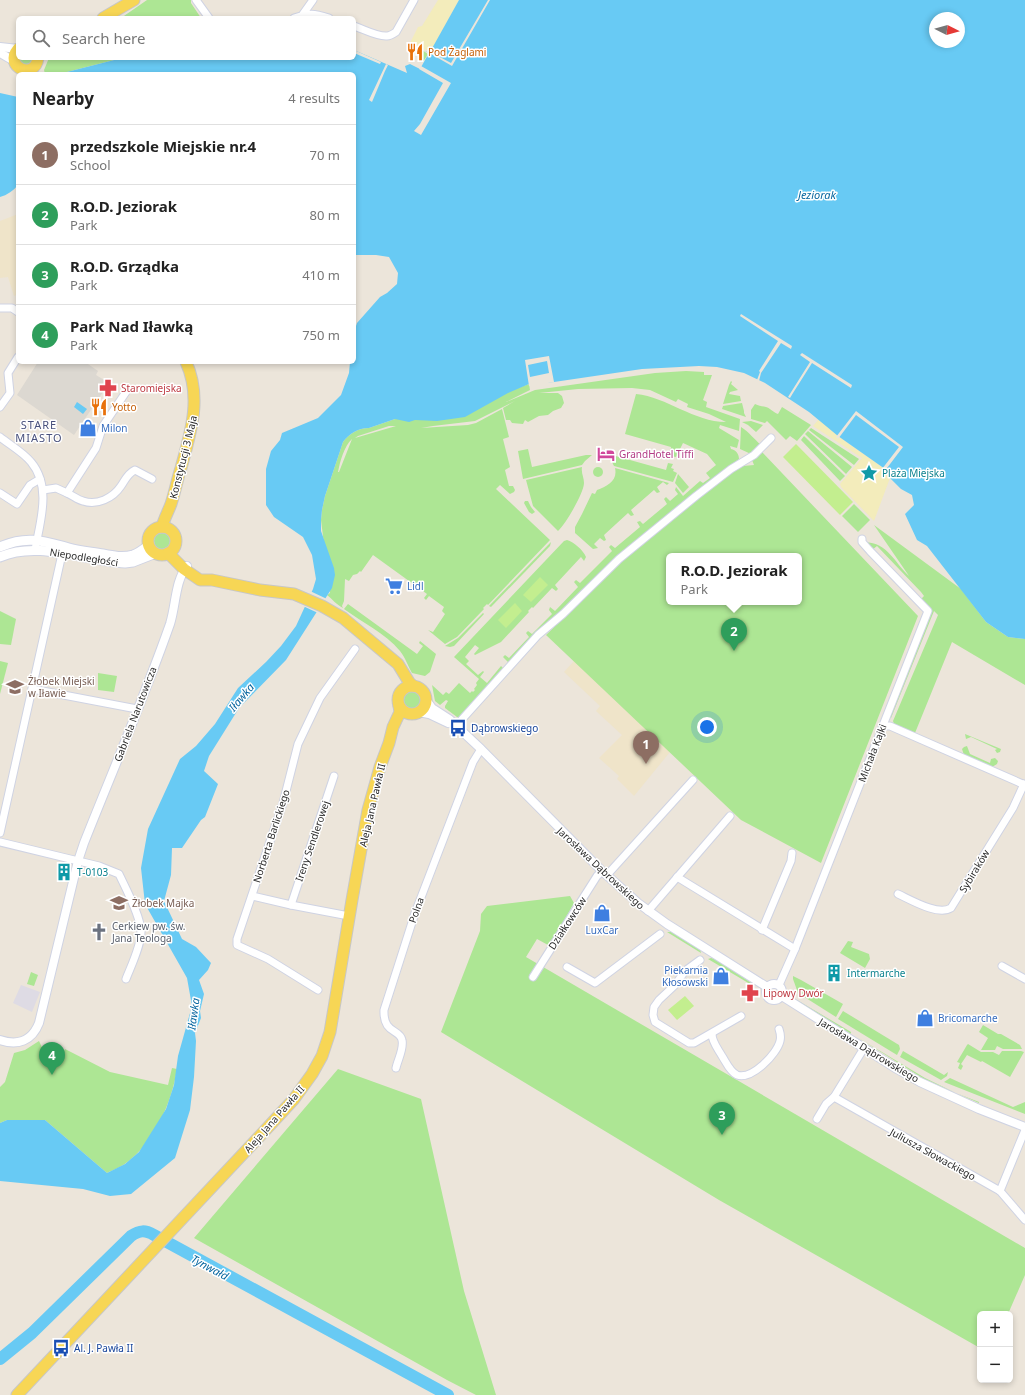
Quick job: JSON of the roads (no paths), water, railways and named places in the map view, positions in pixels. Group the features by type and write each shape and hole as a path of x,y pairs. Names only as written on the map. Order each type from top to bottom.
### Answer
{"main road":[{"path":"106,16 134,0"},
{"path":"16,52 14,55 19,68 28,70 37,63"},
{"name":"Konstytucji 3 Maja","path":"166,528 194,411 195,393 187,364"},
{"path":"166,528 174,533 176,543 171,551 164,554 152,549 148,540 152,531 166,528"},
{"name":"Niepodległości","path":"0,547 13,542 37,540 71,548 118,556 134,555 152,549"},
{"name":"Niepodległości","path":"0,557 19,550 36,550 125,563 133,562 152,549"},
{"path":"171,551 200,580 212,580 260,590 294,594 329,609 398,664 413,686"},
{"path":"390,658 401,681 402,690 398,698 400,706 406,713 415,713 424,708 426,697 423,691 417,686 402,690"},
{"name":"Aleja Jana Pawła II","path":"17,1395 294,1099 312,1074 322,1056 330,1032 368,810 380,766 393,727 400,712 400,706"},
{"name":"Aleja Jana Pawła II","path":"389,742 407,717 415,713"}],"street":[{"path":"196,0 208,16"},
{"path":"303,14 313,0"},
{"path":"356,27 388,37 396,32 414,0"},
{"path":"298,16 303,14 322,16"},
{"path":"0,47 16,49"},
{"path":"0,53 19,68"},
{"path":"0,308 12,308 16,311"},
{"path":"0,407 10,393 7,378 8,373 16,360"},
{"path":"67,492 96,448 103,426 126,392"},
{"name":"Niepodległości","path":"0,437 31,462 40,479 43,490 36,550"},
{"path":"455,725 538,635 563,614 619,559 731,469 754,455 771,438"},
{"path":"43,490 56,488 83,501 95,502 106,500 119,488 130,472 135,470 152,479"},
{"path":"0,493 17,504 30,484 40,479"},
{"name":"Michała Kajki","path":"779,984 795,949 928,611 870,551 862,540"},
{"path":"0,833 62,554"},
{"name":"Gabriela Narutowicza","path":"0,1040 15,1043 28,1039 36,1030 42,1015 78,861 170,622 175,607 179,581 186,567"},
{"name":"Norberta Barlickiego","path":"318,990 268,959 237,945 237,939 283,803 298,744 320,698 355,648"},
{"path":"32,689 137,710"},
{"name":"Jarosława Dąbrowskiego","path":"426,701 432,708 450,719 604,873 648,912 767,987"},
{"name":"Jarosława Dąbrowskiego","path":"415,713 429,714 446,723 455,725"},
{"path":"883,726 890,726 1024,785"},
{"name":"Polna","path":"396,1068 402,1048 402,1038 400,1034 389,1028 385,1022 383,1016 384,1010 415,913 472,762 481,749"},
{"name":"Ireny Sendlerowej","path":"291,905 334,776"},
{"name":"Działkowców","path":"533,977 597,876 604,873 693,780"},
{"name":"Sybiraków","path":"898,894 934,910 946,911 951,908 1013,808 1024,785"},
{"path":"648,912 730,816"},
{"path":"0,842 98,866 119,874 140,923 141,933 139,944 126,980"},
{"path":"762,930 791,861 792,853"},
{"path":"677,877 795,949"},
{"path":"252,896 349,916"},
{"path":"567,967 595,983 660,934"},
{"path":"700,960 685,971 675,986 659,1000 654,1007 653,1015 655,1022 690,1043 694,1043 741,1016"},
{"path":"1002,966 1025,979"},
{"path":"772,984 779,984 783,990 782,996 777,1000 771,999 767,995 767,987 772,984"},
{"name":"Jarosława Dąbrowskiego","path":"782,996 920,1082 1025,1128"},
{"path":"712,1034 713,1042 730,1068 735,1074 745,1075 767,1062 772,1057 780,1041 780,1028"},
{"path":"817,1119 826,1104 834,1097 864,1048"},
{"name":"Juliusza Słowackiego","path":"834,1097 1000,1191 1024,1217"},
{"path":"1000,1191 1025,1128"}],"water":[{"name":"Jeziorak","path":"459,0 1025,0 1025,639 1008,637 986,622 927,546 917,540 905,514 914,505 912,495 901,489 890,478 885,469 838,436 809,412 765,383 744,373 717,367 699,366 642,369 554,382 529,384 508,393 465,417 437,421 415,420 409,422 395,419 354,432 343,442 325,496 322,510 321,531 335,575 332,588 286,660 239,708 209,756 204,771 218,784 205,817 201,820 182,848 172,848 171,875 164,901 182,939 196,947 211,963 208,970 199,980 204,994 200,1011 201,1018 195,1033 194,1077 190,1110 175,1158 131,1194 110,1196 83,1189 0,1181 0,1123 7,1120 45,1120 107,1173 125,1164 139,1152 166,1109 174,1085 178,1056 192,1006 187,978 145,904 141,868 148,829 180,759 196,746 215,724 238,688 281,646 296,626 313,589 316,579 312,555 303,537 274,517 266,505 266,469 271,451 280,440 282,433 318,418 341,395 349,373 350,364 356,364 357,323 380,297 397,284 398,273 389,257 376,255 356,255 356,72 67,72 114,60 356,60 356,51 407,73 405,66 410,64 420,69 429,53 425,51 430,52"},
{"path":"0,93 16,97 16,187 0,197"},
{"path":"77,402 87,409 83,414 74,407"}],"waterway":[{"name":"Tynwałd","path":"0,1359 32,1333 131,1236 140,1232 148,1232 448,1395"}],"place":[{"name":"Pod Żaglami","path":"415,52"},
{"name":"Staromiejska","path":"108,388"},
{"name":"Yotto","path":"99,407"},
{"name":"Milon","path":"88,428"},
{"name":"GrandHotel Tiffi","path":"606,454"},
{"name":"Plaża Miejska","path":"869,473"},
{"name":"Lidl","path":"394,586"},
{"name":"R.O.D. Jeziorak","path":"734,651"},
{"name":"Żłobek Miejski w Iławie","path":"15,687"},
{"name":"Dąbrowskiego","path":"458,728"},
{"name":"przedszkole Miejskie nr.4","path":"646,764"},
{"name":"T-0103","path":"64,872"},
{"name":"Żłobek Majka","path":"119,903"},
{"name":"LuxCar","path":"602,913"},
{"name":"Cerkiew pw. św. Jana Teologa","path":"99,932"},
{"name":"Intermarche","path":"834,973"},
{"name":"Piekarnia Kłosowski","path":"721,976"},
{"name":"Lipowy Dwór","path":"750,993"},
{"name":"Bricomarche","path":"925,1018"},
{"name":"Park Nad Iławką","path":"52,1075"},
{"name":"R.O.D. Grządka","path":"722,1135"},
{"name":"Al. J. Pawła II","path":"61,1348"}],"district":[{"name":"STARE MIASTO","path":"39,430"}],"water label":[{"name":"Iławka","path":"241,697"},
{"name":"Iławka","path":"193,1014"}]}
